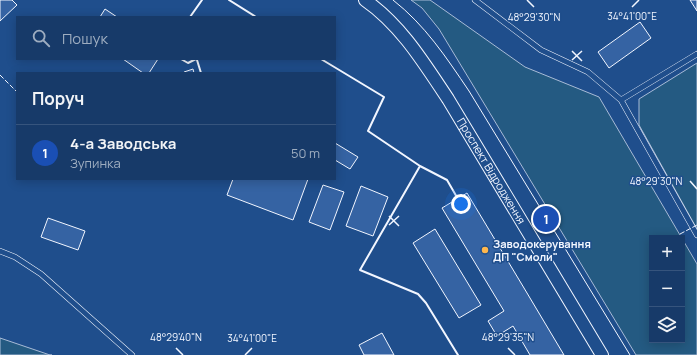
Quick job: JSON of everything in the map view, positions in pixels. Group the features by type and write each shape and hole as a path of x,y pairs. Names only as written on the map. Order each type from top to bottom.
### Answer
{"street":[{"name":"Проспект Відродження","path":"365,0 379,10 408,41 444,93 602,355"}],"lane":[{"path":"475,0 541,50 588,72 621,100 697,236"},
{"path":"621,100 697,54"},
{"path":"0,251 15,257 41,274 132,355"}],"shaded area":[{"path":"411,0 430,0 525,67 599,97 680,235 649,235 649,343 685,343 685,243 697,264 697,355 636,355 439,29 422,8"},
{"path":"697,63 697,229 639,125 639,99"},
{"path":"0,338 50,355 0,355"}],"building":[{"path":"0,0 12,0 17,5 0,21"},
{"path":"690,0 697,0 697,11"},
{"path":"105,9 116,16 101,16"},
{"path":"640,22 651,38 609,68 598,52"},
{"path":"124,60 157,60 150,72 142,72"},
{"path":"193,69 194,72 184,72"},
{"path":"336,144 358,157 350,169 336,161"},
{"path":"233,180 308,180 293,220 227,195"},
{"path":"323,185 344,192 330,230 309,222"},
{"path":"361,186 388,197 373,236 346,226"},
{"name":"Заводокерування ДП \"Смоли\"","path":"467,193 564,355 530,355 513,326 497,336 488,321 504,311 442,208"},
{"path":"48,218 85,231 78,250 41,237"},
{"path":"435,229 481,305 459,318 413,243"},
{"path":"382,333 394,355 364,355 359,345"}],"tram line":[{"path":"393,0 425,31 469,91 630,355"}],"fence":[{"path":"0,75 16,91"},
{"path":"680,234 697,225"}],"wall":[{"path":"191,16 202,0"},
{"path":"229,0 254,16"},
{"path":"183,60 188,63 194,60"},
{"path":"197,60 201,72"},
{"path":"323,60 384,97 368,131 420,166 447,180 458,199"},
{"path":"420,166 360,270 418,294 426,303 458,355"}],"place":[{"name":"4-а Заводська","path":"546,219"},
{"name":"Заводокерування ДП \"Смоли\"","path":"485,250"}]}
